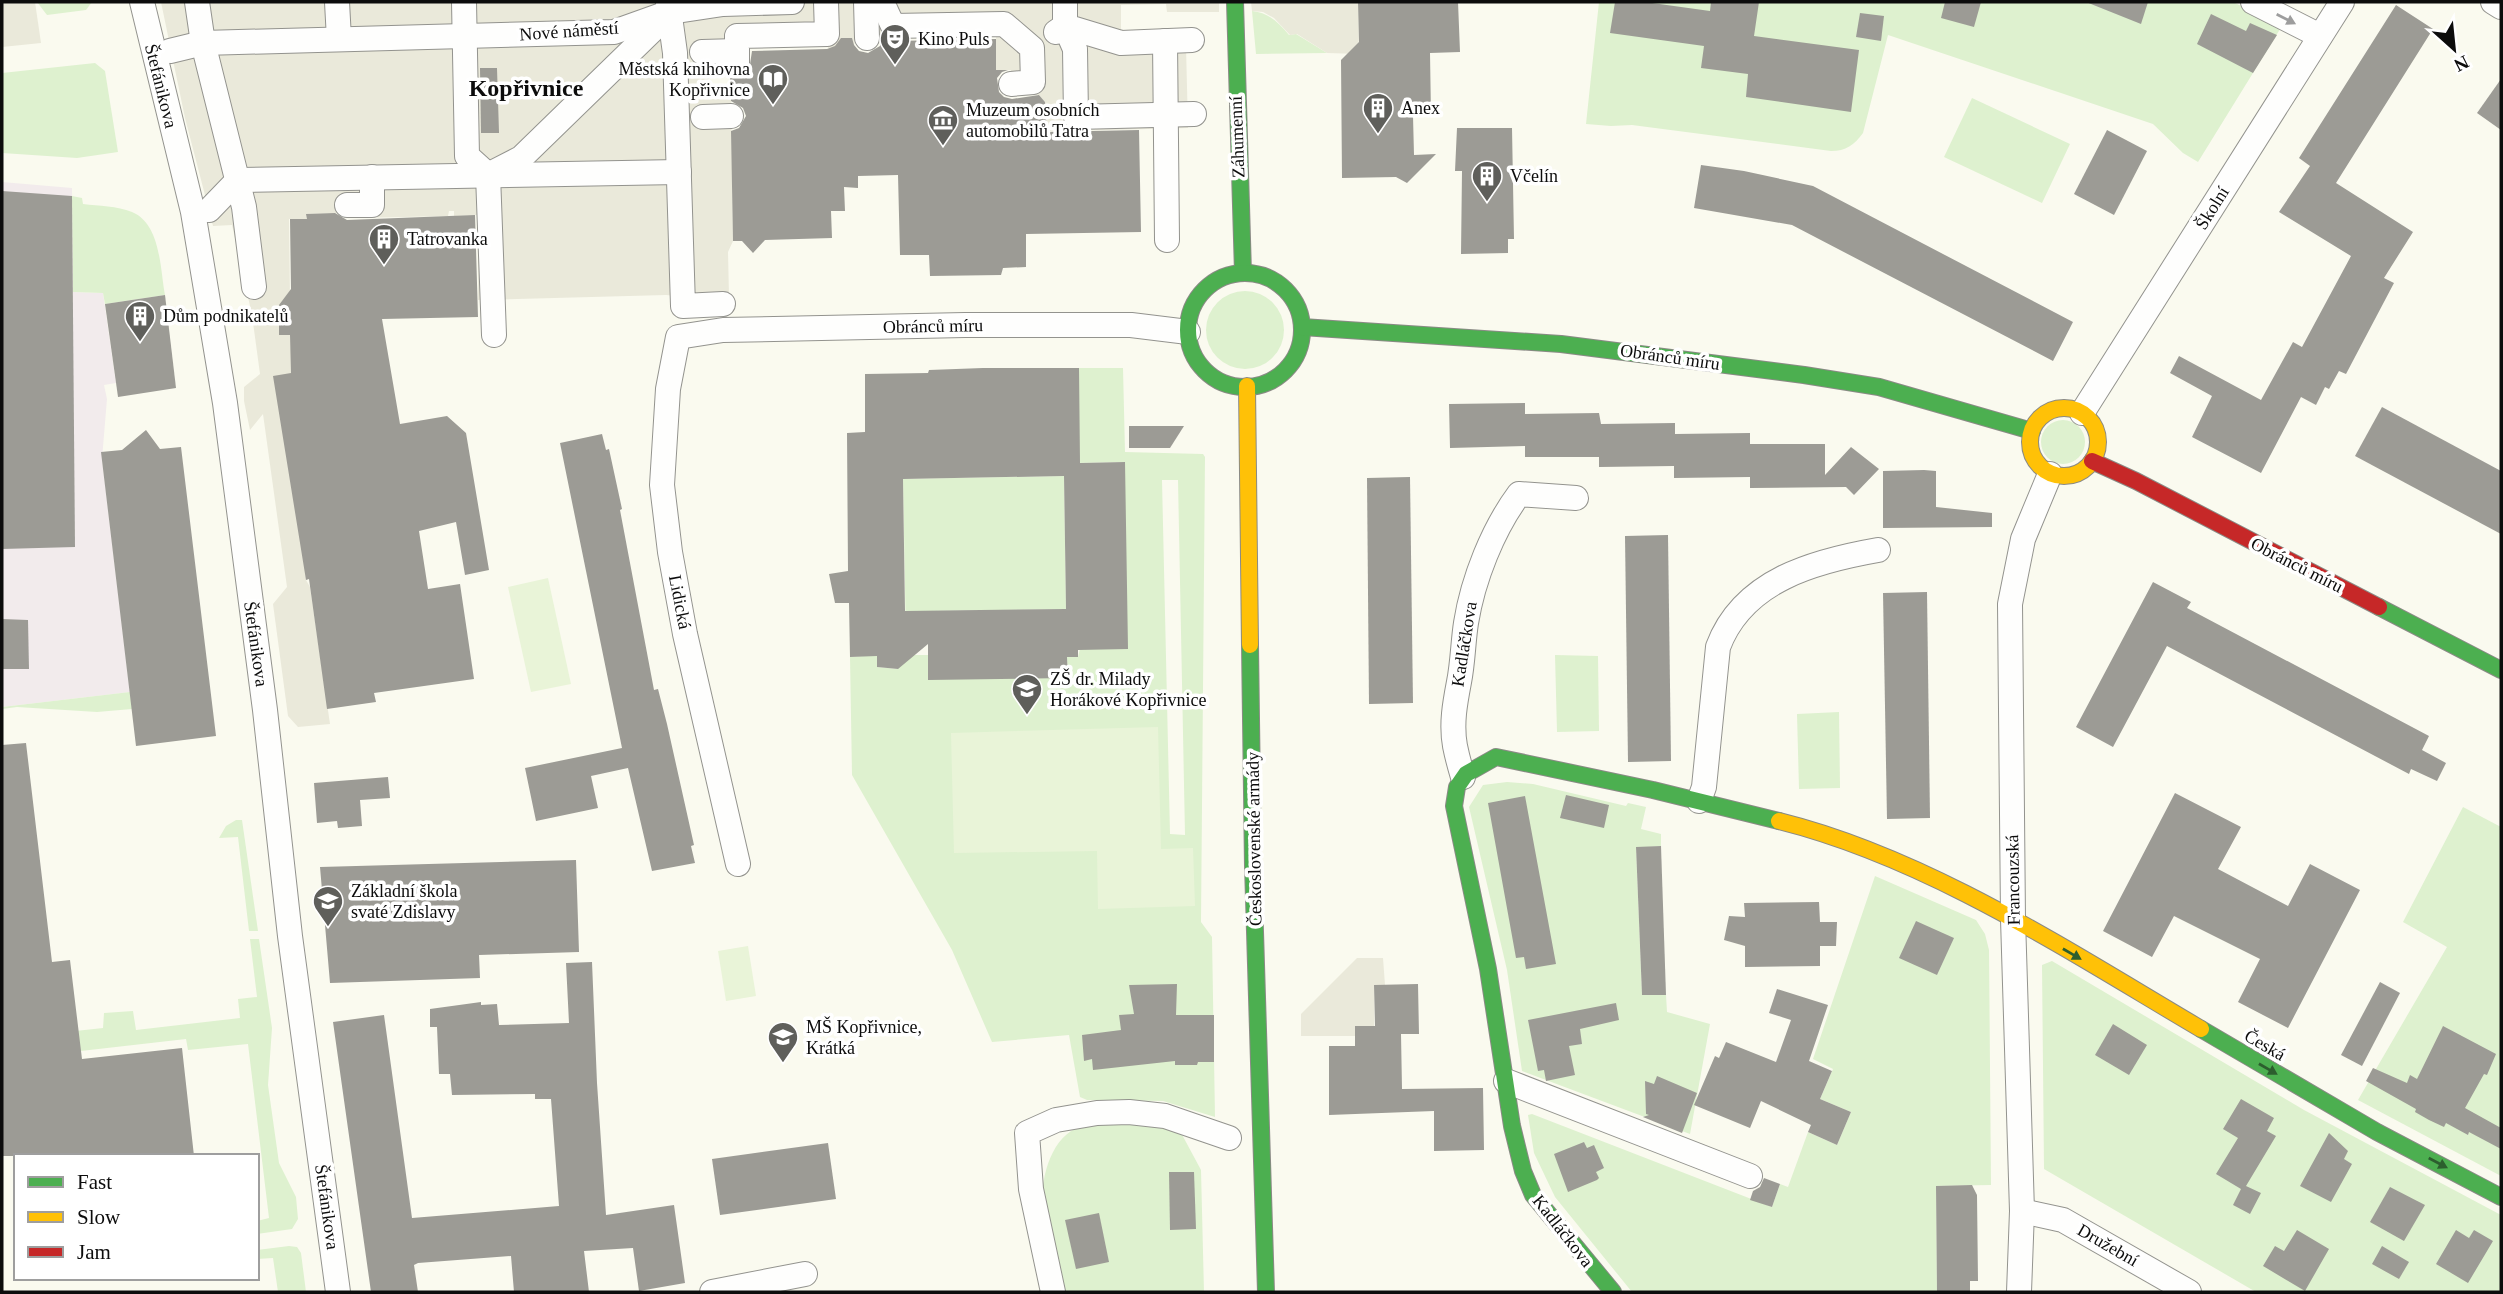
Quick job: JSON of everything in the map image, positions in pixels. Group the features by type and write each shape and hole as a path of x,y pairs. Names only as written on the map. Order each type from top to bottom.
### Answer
{"main road":[{"name":"Záhumenní","path":"1235,2 1243,273"},
{"path":"1243,273 1265,276 1284,288 1297,306 1302,327 1298,349 1287,368 1269,381 1247,386 1225,383 1206,371 1193,354 1188,332 1192,310 1203,291 1221,278 1243,273"},
{"name":"Obránců míru","path":"1302,327 1562,344 1804,375 1879,387 2032,430"},
{"name":"Československé armády","path":"1247,386 1254,866 1265,1292"},
{"path":"2061,408 2082,413 2090,420 2098,440 2092,461 2074,475 2050,474 2033,458 2029,446 2032,430 2042,416 2051,410 2061,408"},
{"name":"Obránců míru","path":"2092,461 2501,670"},
{"path":"1463,777 1496,757 1699,801 1820,831 1919,872 2013,919"},
{"name":"Kadláčkova","path":"1463,777 1454,790 1454,806 1489,970 1523,1171 1533,1195 1614,1292"},
{"name":"Česká","path":"2013,919 2377,1132 2501,1196"}],"street":[{"name":"Štefánikova","path":"142,2 193,212 225,403 265,710 290,936 338,1292"},
{"path":"197,2 203,43 238,180 254,207 254,287"},
{"path":"337,2 339,39"},
{"path":"464,2 467,156 488,175 494,335"},
{"path":"669,7 792,2"},
{"path":"715,49 737,36 827,34 826,2"},
{"path":"866,2 867,38"},
{"path":"882,2 893,26 1004,24 1121,43 1192,40"},
{"path":"2253,2 2320,36"},
{"name":"Školní","path":"2082,413 2342,2"},
{"path":"2493,2 2501,7"},
{"path":"723,4 715,49 691,117 679,172 688,216 683,306 723,304"},
{"path":"669,7 715,49"},
{"name":"Nové náměstí","path":"170,51 203,43 614,32 669,7"},
{"name":"Nové náměstí","path":"488,175 522,158 669,7"},
{"path":"1011,84 1033,82 1051,30"},
{"path":"1051,30 1075,48 1076,117 1194,114"},
{"path":"1165,41 1167,240"},
{"path":"691,117 731,116"},
{"name":"Nové náměstí","path":"238,180 679,172"},
{"path":"347,205 372,205 372,177"},
{"path":"238,180 209,210 254,207"},
{"name":"Obránců míru","path":"678,337 723,330 965,325 1131,324 1188,332"},
{"name":"Lidická","path":"678,337 668,389 662,485 670,552 685,634 738,864"},
{"name":"Francouzská","path":"2019,1292 2022,1211 2013,919 2010,604 2023,539 2050,474"},
{"name":"Kadláčkova","path":"1463,777 1455,745 1454,704 1468,612 1489,549 1507,510 1519,494 1576,498"},
{"path":"1699,801 1704,787 1718,648 1735,616 1761,592 1797,569 1878,550"},
{"path":"1506,1081 1750,1176"},
{"path":"1053,1292 1031,1189 1027,1133 1056,1120 1097,1113 1129,1112 1165,1116 1228,1138"},
{"name":"Družební","path":"2022,1211 2063,1220 2189,1292"},
{"path":"712,1292 804,1274"}],"shaded area":[{"path":"2,2 35,2 41,43 2,47"},
{"path":"161,2 1219,2 1219,12 1167,12 1166,4 1121,5 1121,38 1186,46 1188,128 1028,132 1046,112 1045,102 1039,95 1011,96 1011,70 996,70 996,32 878,34 878,38 855,38 854,47 828,48 828,39 743,40 730,64 730,77 711,77 707,81 707,90 711,93 731,93 733,241 728,252 729,296 712,299 666,295 478,300 478,241 481,240 480,231 477,232 477,215 454,216 454,211 449,211 448,216 357,218 357,215 348,213 307,214 307,219 289,219 290,300 279,335 290,335 306,580 310,587 330,724 298,727 288,716 273,604 287,587 263,414 250,430 244,401 244,387 260,374 252,315 232,225 213,226 185,118"},
{"path":"1251,2 1358,2 1359,54 1327,53 1297,34 1290,35 1274,18 1263,12 1252,11"},
{"path":"2,182 72,188 73,292 103,293 116,383 104,385 107,399 102,459 130,692 2,707"},
{"path":"1357,958 1383,958 1385,985 1374,985 1374,1026 1355,1036 1301,1036 1301,1014"}],"green space":[{"path":"37,2 92,2 86,10 47,15"},
{"path":"1599,2 2233,2 2282,26 2198,162 2183,153 2153,124 1888,35 1863,133 1849,146 1831,151 1632,125 1586,124"},
{"path":"1252,11 1268,16 1289,35 1296,34 1327,53 1256,54"},
{"path":"95,63 105,71 118,152 77,158 2,153 2,73"},
{"path":"1972,98 2070,144 2042,203 1944,157"},
{"path":"72,196 82,198 83,204 120,208 142,218 149,226 158,248 165,295 105,304 103,293 73,292"},
{"path":"1237,291 1253,291 1267,297 1278,308 1284,322 1284,338 1278,352 1267,363 1253,369 1237,369 1223,363 1212,352 1206,338 1206,322 1212,308 1223,297"},
{"path":"1079,368 1123,368 1125,452 1203,454 1205,457 1201,922 1212,937 1215,1117 1163,1101 1087,1100 1080,1097 1069,1035 992,1042 952,950 852,775 850,657 877,655 877,667 898,669 900,655 928,655 928,679 1068,677 1067,657 1078,657 1125,462 1076,463","holes":["1162,480 1178,480 1185,835 1170,834"]},
{"path":"2063,420 2078,427 2085,442 2078,457 2063,464 2048,457 2041,442 2048,427"},
{"path":"1064,476 1066,609 928,611 906,641 903,479"},
{"path":"548,578 571,684 531,692 508,587"},
{"path":"1555,655 1598,656 1599,731 1557,732"},
{"path":"130,692 132,709 97,712 17,707 2,709 2,707"},
{"path":"1839,712 1840,788 1799,789 1797,714"},
{"path":"1158,727 1161,849 1193,848 1195,906 1098,909 1097,851 954,853 951,733"},
{"path":"1507,782 1533,784 1626,806 1628,803 1646,807 1641,829 1661,834 1661,846 1636,848 1642,995 1666,995 1667,1012 1710,1024 1690,1134 1522,1071 1507,970 1469,807 1483,785"},
{"path":"2463,807 2501,827 2501,1176 2358,1100 2447,947 2403,922"},
{"path":"236,820 242,820 258,931 249,931 238,837 219,838 226,826"},
{"path":"1875,876 1976,920 1985,934 1989,950 1991,1185 1936,1186 1937,1292 1632,1292 1555,1197 1534,1153 1528,1115 1532,1114 1772,1207 1780,1184 1788,1187 1808,1132 1837,1145 1851,1112 1820,1099 1833,1069 1813,1059"},
{"path":"250,939 259,939 272,1028 268,1085 279,1163 296,1197 298,1219 292,1229 259,1234 259,1220 269,1218 248,1044 188,1050 186,1039 2,1060 2,1039 103,1028 104,1013 133,1011 136,1030 240,1018 238,999 257,997"},
{"path":"748,946 756,996 726,1001 718,951"},
{"path":"2052,961 2304,1110 2501,1215 2501,1292 2256,1292 2044,1169 2042,965"},
{"path":"1121,1123 1179,1129 1201,1170 1204,1292 1064,1292 1042,1197 1048,1163 1059,1143 1076,1128 1091,1124"},
{"path":"297,1247 301,1253 306,1292 278,1292 273,1258 259,1259 259,1250"}],"building":[{"name":"Anex","path":"1358,2 1458,2 1460,52 1430,53 1431,116 1413,116 1414,155 1436,154 1407,183 1396,177 1342,178 1341,60 1359,42"},
{"path":"1615,2 1645,2 1710,11 1711,2 1759,2 1754,36 1859,50 1851,112 1746,97 1748,74 1701,68 1704,46 1610,33"},
{"path":"1945,2 1981,2 1974,27 1941,18"},
{"path":"2086,2 2148,2 2141,24"},
{"path":"2396,5 2433,29 2336,183 2413,232 2384,278 2394,283 2346,374 2339,371 2329,389 2325,387 2316,405 2301,397 2261,473 2192,437 2212,396 2170,373 2179,356 2261,400 2293,342 2302,347 2351,256 2279,212 2310,166 2299,158"},
{"path":"1860,13 1884,16 1881,41 1856,37"},
{"path":"2211,14 2246,31 2250,23 2277,35 2253,73 2197,44"},
{"name":"Muzeum osobních automobilů Tatra","path":"882,35 893,41 996,39 996,70 1008,70 997,78 999,92 1012,99 1039,95 1045,102 1047,132 1139,130 1141,232 1026,234 1026,267 1003,268 1001,275 930,276 929,255 900,255 898,175 858,176 858,188 844,187 845,211 831,211 832,238 765,240 753,253 742,241 733,241 731,131 739,128 746,116 743,108 731,101 730,76 744,76 749,71 752,51 827,49 835,46 841,38 852,38 859,51 868,53 880,46"},
{"path":"480,68 497,68 499,133 481,133"},
{"path":"2501,79 2501,130 2477,113"},
{"name":"Včelín","path":"1457,128 1512,128 1514,239 1508,239 1508,253 1461,254 1462,171 1455,171"},
{"path":"2107,130 2147,151 2114,215 2074,194"},
{"path":"1701,165 1813,186 2073,322 2053,361 1792,225 1694,208"},
{"path":"2,191 72,196 75,547 2,549"},
{"path":"335,213 347,220 475,215 478,317 382,319 400,424 447,416 466,433 489,570 465,575 456,522 419,531 428,589 460,584 474,679 374,693 376,702 327,709 309,579 306,580 273,376 291,373 290,335 279,335 279,305 291,289 290,219 307,219 306,214"},
{"name":"Dům podnikatelů","path":"165,295 176,388 118,397 105,304"},
{"path":"1079,368 1080,463 1125,462 1128,649 1078,650 1078,657 1067,657 1068,678 928,680 928,644 898,669 877,667 877,656 850,657 849,603 835,603 829,574 848,571 847,433 865,432 865,374 928,373 929,370","holes":["1064,476 1066,609 905,611 903,479"]},
{"path":"1525,403 1525,414 1599,413 1601,424 1675,423 1675,434 1750,433 1750,444 1825,444 1825,475 1851,447 1879,469 1854,495 1846,487 1750,488 1750,477 1674,478 1674,466 1599,467 1599,457 1525,457 1525,446 1450,448 1449,404"},
{"path":"2382,407 2501,471 2501,534 2355,456"},
{"path":"1129,426 1184,426 1170,448 1129,448"},
{"path":"146,430 160,449 181,447 216,736 136,746 101,452 122,450"},
{"path":"602,434 606,450 609,449 622,509 620,510 654,690 658,689 694,845 691,846 695,863 652,871 628,768 591,776 598,808 536,821 525,768 622,748 560,443"},
{"path":"1883,471 1936,471 1936,507 1992,513 1992,527 1883,528"},
{"path":"1410,477 1413,703 1369,704 1367,478"},
{"path":"1668,535 1671,761 1628,762 1625,536"},
{"path":"2153,582 2191,602 2187,608 2429,736 2422,750 2446,763 2437,781 2411,769 2409,774 2167,646 2113,747 2076,727"},
{"path":"1927,592 1930,818 1887,819 1883,593"},
{"path":"2,619 28,620 29,669 2,669"},
{"path":"26,743 52,962 70,960 82,1059 182,1048 194,1154 2,1156 2,745"},
{"path":"388,777 390,798 360,800 362,826 338,828 337,821 317,823 314,783"},
{"path":"2175,793 2241,827 2218,869 2288,906 2310,864 2360,890 2288,1028 2238,1002 2260,959 2174,916 2152,957 2103,931"},
{"path":"1566,795 1609,805 1604,828 1560,818"},
{"path":"1525,796 1556,964 1526,969 1524,957 1516,958 1488,803"},
{"path":"1661,846 1666,995 1642,995 1636,847"},
{"path":"576,860 579,952 479,955 480,978 330,983 320,867"},
{"path":"1819,902 1820,922 1837,922 1836,946 1820,946 1820,966 1745,967 1745,946 1724,940 1729,916 1745,917 1744,903"},
{"path":"1916,921 1954,938 1937,975 1899,958"},
{"path":"592,962 606,1215 674,1205 685,1283 639,1291 633,1248 584,1251 589,1292 514,1292 511,1256 418,1263 414,1265 418,1292 371,1292 333,1022 384,1015 412,1218 559,1206 551,1099 535,1099 535,1094 452,1095 450,1074 439,1074 437,1027 430,1027 430,1009 481,1002 481,1005 497,1004 499,1025 569,1023 566,963"},
{"path":"2380,982 2400,993 2362,1066 2341,1055"},
{"path":"1177,984 1176,1015 1214,1015 1214,1062 1175,1065 1175,1061 1093,1070 1092,1059 1084,1061 1082,1035 1121,1030 1119,1015 1134,1014 1129,985"},
{"path":"1418,984 1419,1034 1401,1034 1402,1089 1483,1088 1484,1150 1434,1151 1434,1111 1329,1115 1329,1046 1355,1046 1355,1026 1375,1026 1374,985"},
{"path":"1777,989 1828,1005 1809,1061 1832,1071 1820,1099 1851,1112 1837,1145 1808,1132 1811,1125 1761,1101 1750,1128 1694,1105 1715,1056 1719,1058 1726,1042 1776,1062 1791,1020 1769,1013"},
{"path":"1616,1003 1619,1020 1580,1029 1582,1044 1569,1046 1575,1075 1546,1081 1544,1070 1538,1071 1528,1020"},
{"path":"2113,1024 2147,1045 2129,1075 2095,1055"},
{"path":"2443,1026 2496,1054 2487,1075 2484,1074 2465,1108 2501,1128 2501,1149 2469,1132 2468,1135 2446,1123 2444,1127 2429,1120 2415,1112 2416,1109 2366,1081 2373,1068 2407,1083 2410,1075 2417,1079"},
{"path":"1657,1076 1697,1093 1682,1133 1643,1117 1649,1115 1646,1114 1645,1081 1654,1084"},
{"path":"2241,1099 2274,1118 2267,1131 2276,1136 2246,1186 2261,1193 2250,1214 2233,1205 2241,1189 2216,1174 2238,1138 2223,1129"},
{"path":"2329,1133 2348,1151 2344,1159 2352,1164 2331,1202 2300,1186"},
{"path":"1584,1142 1587,1148 1594,1145 1604,1168 1596,1172 1599,1178 1597,1180 1568,1192 1554,1154"},
{"path":"828,1143 836,1199 720,1215 712,1159"},
{"path":"1169,1172 1194,1172 1196,1229 1170,1230"},
{"path":"1764,1178 1780,1184 1772,1207 1750,1200 1753,1191 1760,1187"},
{"path":"1972,1185 1977,1195 1978,1281 1970,1281 1970,1292 1937,1292 1936,1186"},
{"path":"2390,1187 2425,1205 2404,1241 2370,1222"},
{"path":"1099,1213 1109,1262 1076,1269 1065,1220"},
{"path":"2297,1230 2329,1249 2305,1291 2263,1266 2275,1246 2284,1251"},
{"path":"2456,1230 2469,1238 2474,1230 2493,1241 2468,1283 2436,1264"},
{"path":"2382,1246 2409,1262 2399,1279 2372,1264"}],"traffic: fast":[{"path":"1235,2 1243,273"},
{"path":"1245,273 1267,278 1285,290 1297,308 1302,330 1297,352 1285,370 1267,382 1245,387 1223,382 1205,370 1193,352 1188,330 1193,308 1205,290 1223,278 1245,273"},
{"path":"1302,327 1561,344 1804,375 1879,387 2032,431"},
{"path":"2379,607 2501,670"},
{"path":"1250,645 1253,866 1266,1292"},
{"path":"1613,1292 1533,1195 1523,1171 1512,1126 1488,969 1454,806 1457,787 1466,774 1496,757 1653,790 1779,821"},
{"path":"2201,1029 2377,1132 2501,1197"}],"traffic: slow":[{"path":"1247,386 1250,645"},
{"path":"2064,408 2077,411 2088,418 2095,429 2098,442 2095,455 2088,466 2077,473 2064,476 2051,473 2040,466 2033,455 2030,442 2033,429 2040,418 2051,411 2064,408"},
{"path":"1779,821 1835,837 1943,883 2049,939 2201,1029"}],"traffic: jam":[{"path":"2092,461 2136,481 2379,607"}],"place":[{"name":"Kino Puls","path":"895,66"},
{"name":"Městská knihovna Kopřivnice","path":"773,106"},
{"name":"Anex","path":"1378,135"},
{"name":"Muzeum osobních automobilů Tatra","path":"943,147"},
{"name":"Včelín","path":"1487,203"},
{"name":"Tatrovanka","path":"384,266"},
{"name":"Dům podnikatelů","path":"140,343"},
{"name":"ZŠ dr. Milady Horákové Kopřivnice","path":"1027,716"},
{"name":"Základní škola svaté Zdislavy","path":"328,928"},
{"name":"MŠ Kopřivnice, Krátká","path":"783,1064"}],"district":[{"name":"Kopřivnice","path":"526,88"}]}
